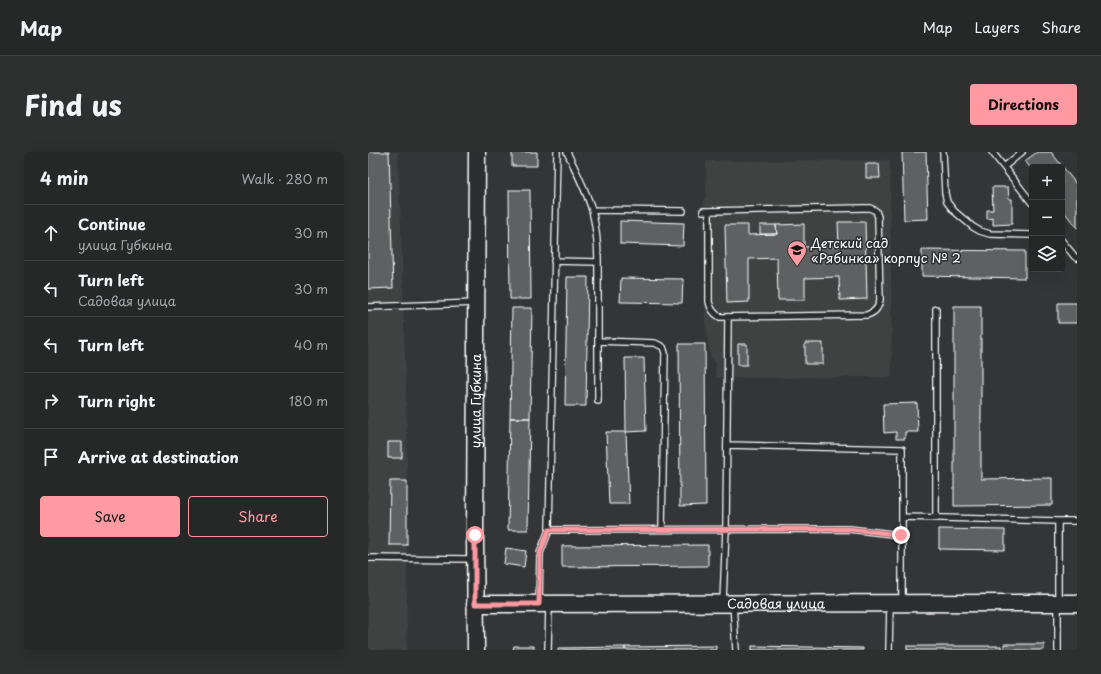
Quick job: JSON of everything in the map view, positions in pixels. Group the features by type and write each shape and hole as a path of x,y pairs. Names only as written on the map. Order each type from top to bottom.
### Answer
{"street":[{"name":"улица Губкина","path":"476,650 477,152"},
{"name":"Садовая улица","path":"475,604 1077,603"}],"lane":[{"path":"548,650 540,553 549,530 557,152"},
{"path":"567,152 592,210 597,235 598,401"},
{"path":"944,152 945,193 947,202 954,211 980,231 990,234 1029,235"},
{"path":"992,152 1030,200"},
{"path":"1004,167 1022,152"},
{"path":"870,208 876,211 878,217 880,300 878,308 872,313 866,315 728,318 720,317 714,314 709,302 706,211 870,208"},
{"path":"592,210 683,211"},
{"path":"1065,245 1077,258"},
{"path":"554,261 598,262"},
{"path":"368,307 476,303"},
{"path":"936,309 936,518"},
{"path":"728,318 726,529 728,604 736,650"},
{"path":"598,341 655,342 662,347 665,353 662,529"},
{"path":"727,445 902,448 901,535 896,603 889,650"},
{"path":"902,517 1077,521"},
{"path":"1058,521 1058,650"},
{"path":"549,530 849,529 901,535"},
{"path":"368,558 475,559"}],"shaded area":[{"path":"368,152 398,152 407,435 407,650 368,650"},
{"name":"Детский сад «Рябинка» корпус № 2","path":"890,160 892,377 716,378 715,362 710,355 705,322 703,204 706,195 706,161"}],"building":[{"path":"368,152 389,152 393,288 368,289"},
{"path":"512,152 537,152 537,166 512,166"},
{"path":"902,152 926,152 928,219 904,220"},
{"path":"1037,152 1051,152 1060,164 1029,164 1029,166 1025,161"},
{"path":"866,164 879,164 880,178 866,178"},
{"path":"1065,170 1077,185 1077,228 1065,213"},
{"path":"992,187 1008,187 1009,199 1012,199 1012,224 993,225 993,218 987,219 987,210 993,210"},
{"path":"509,190 530,190 531,299 510,299"},
{"path":"620,221 684,223 683,246 620,244"},
{"path":"838,222 865,222 867,299 840,300 839,277 805,278 805,300 778,300 777,258 749,259 749,302 727,303 725,225 748,225 748,235 777,234 776,225 804,224 804,247 839,246"},
{"path":"760,225 776,225 777,234 760,234"},
{"path":"922,250 1025,251 1025,278 922,276"},
{"path":"567,277 588,277 586,406 565,406"},
{"path":"621,278 683,279 682,303 620,302"},
{"path":"1058,303 1077,303 1077,323 1058,323"},
{"path":"954,306 981,306 981,479 1052,478 1052,505 954,506"},
{"path":"512,308 532,308 530,418 510,418"},
{"path":"805,343 823,343 823,364 805,364"},
{"path":"679,344 705,344 706,505 680,506"},
{"path":"738,344 747,344 747,365 738,365"},
{"path":"625,358 644,358 646,431 626,432"},
{"path":"917,403 918,432 905,432 905,439 896,439 896,432 884,433 883,404"},
{"path":"510,418 530,418 528,530 508,530"},
{"path":"606,432 626,432 629,504 609,504"},
{"path":"388,442 402,442 402,458 388,458"},
{"path":"390,481 407,481 407,545 389,545"},
{"path":"939,529 1005,530 1005,550 939,549"},
{"path":"708,545 708,566 562,567 562,546"},
{"path":"506,548 526,551 524,567 504,564"},
{"path":"1004,644 1044,644 1044,650 1004,650"},
{"path":"514,646 534,646 534,650 513,650"},
{"path":"716,646 716,650 625,650 625,647"},
{"path":"752,646 863,648 863,650 752,650"},
{"path":"907,646 1001,646 1001,650 907,650"},
{"path":"625,647 625,650 558,650 558,648"}],"place":[{"name":"Детский сад «Рябинка» корпус № 2","path":"797,267"}],"route":[{"path":"475,535 475,604 539,604 540,553 549,530 849,529 901,535"}]}
